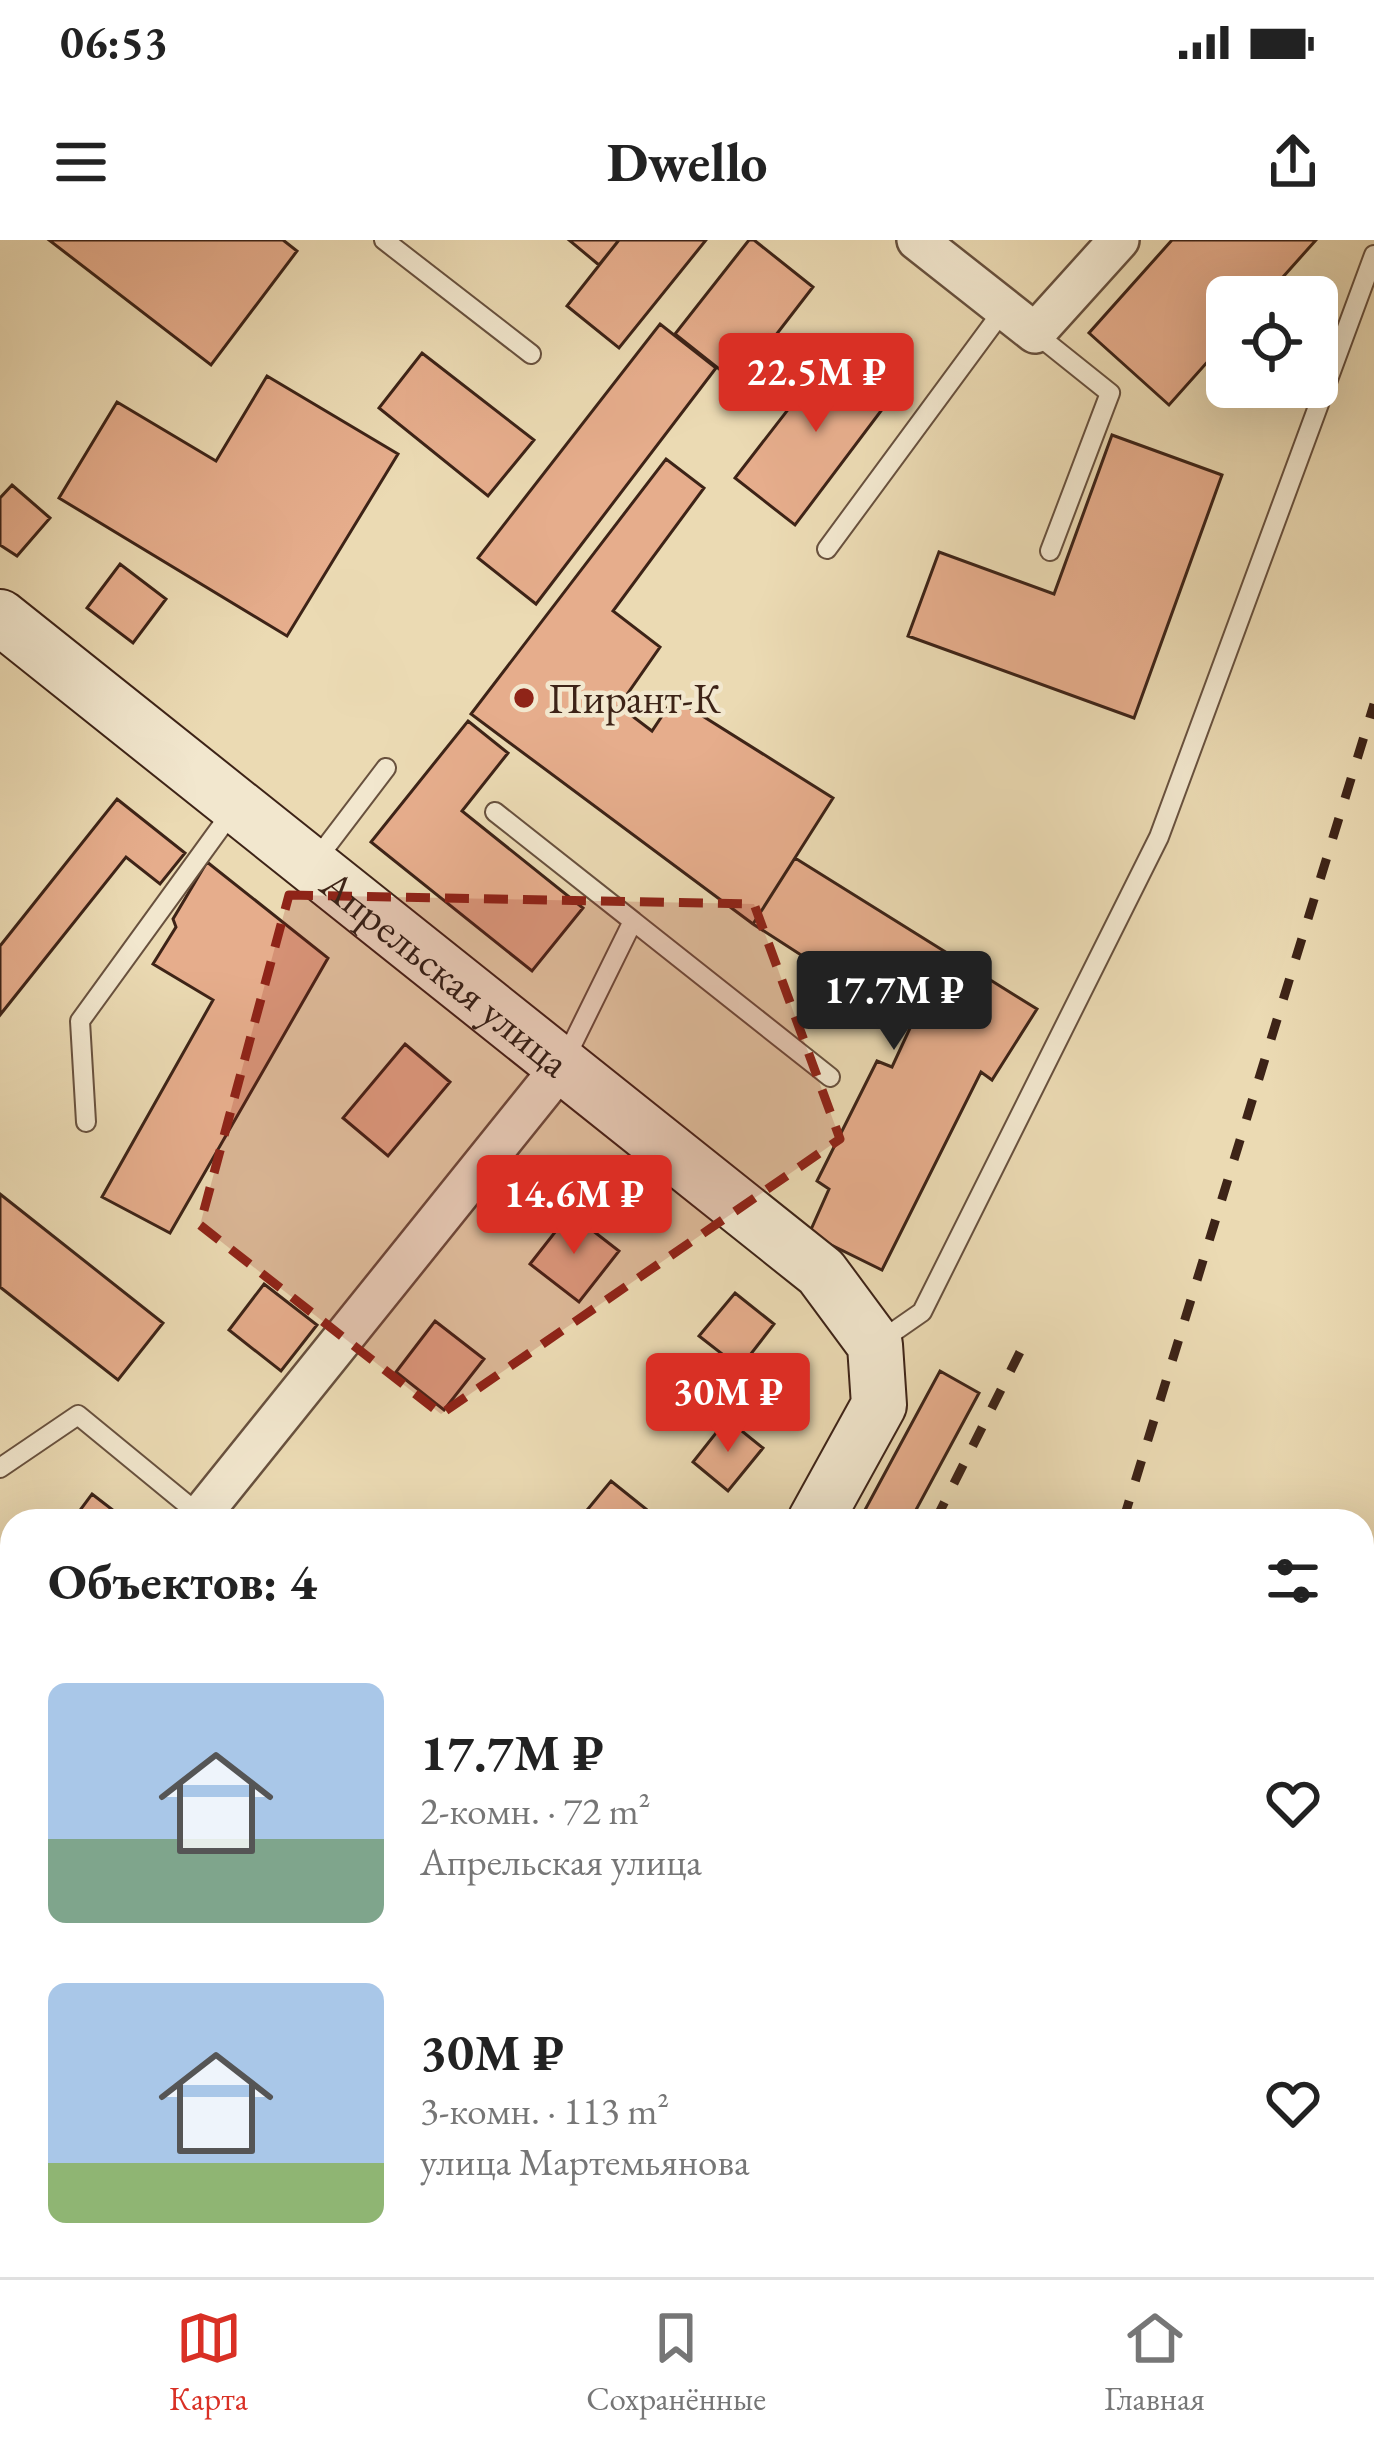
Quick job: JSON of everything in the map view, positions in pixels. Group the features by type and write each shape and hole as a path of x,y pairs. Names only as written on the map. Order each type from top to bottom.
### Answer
{"street":[{"path":"917,240 1020,321 1119,240"},
{"name":"Апрельская улица","path":"0,617 820,1273 874,1345"},
{"path":"206,1509 562,1066"},
{"path":"822,1509 879,1405 874,1345"}],"lane":[{"path":"384,240 411,248 531,354"},
{"path":"874,1345 922,1312 1159,837 1374,255"},
{"path":"827,549 1020,321 1110,393 1050,551"},
{"path":"313,864 386,768"},
{"path":"86,1122 80,1021 237,805"},
{"path":"495,812 830,1077"},
{"path":"562,1066 632,921"},
{"path":"0,1468 78,1415 188,1509"}],"highlighted area":[{"path":"289,895 754,904 840,1139 441,1414 200,1225"}],"building":[{"path":"49,240 283,240 297,251 211,365"},
{"path":"569,240 619,240 599,265"},
{"path":"619,240 706,240 619,348 567,306"},
{"path":"749,240 813,287 738,384 675,334"},
{"path":"1172,240 1316,240 1284,276 1206,276 1206,364 1169,405 1089,333"},
{"path":"660,324 716,368 536,604 478,558"},
{"path":"838,345 896,391 795,525 735,478"},
{"path":"422,353 534,440 488,496 379,408"},
{"path":"267,376 398,454 287,636 59,498 117,402 216,461"},
{"path":"1112,435 1222,475 1134,718 908,636 939,552 1054,594"},
{"path":"666,459 704,488 613,611 660,647 619,706 652,731 674,698 833,798 753,924 471,714"},
{"path":"12,485 50,518 17,556 0,545 0,498"},
{"path":"120,564 166,599 133,643 87,608"},
{"path":"468,721 508,753 462,811 583,908 532,971 371,842"},
{"path":"117,799 185,853 160,884 126,857 0,1015 0,946"},
{"path":"795,858 1037,1009 992,1080 981,1072 882,1270 809,1234 829,1189 817,1181 877,1061 892,1067 911,1026 753,924"},
{"path":"207,862 328,958 170,1233 102,1197 213,1000 153,964"},
{"path":"405,1044 450,1082 388,1156 343,1118"},
{"path":"0,1194 163,1323 118,1380 0,1287"},
{"path":"570,1213 619,1251 579,1302 530,1264"},
{"path":"264,1284 317,1325 281,1371 229,1330"},
{"path":"735,1293 774,1324 740,1368 699,1336"},
{"path":"435,1321 484,1359 444,1410 396,1372"},
{"path":"940,1371 979,1393 916,1509 865,1509"},
{"path":"727,1419 763,1448 728,1491 693,1462"},
{"path":"611,1481 646,1509 588,1509"},
{"path":"92,1494 111,1509 81,1509"}],"railway":[{"path":"1127,1509 1374,704"},
{"path":"941,1509 1026,1340"}],"place":[{"name":"Пирант-К","path":"524,698"}]}
